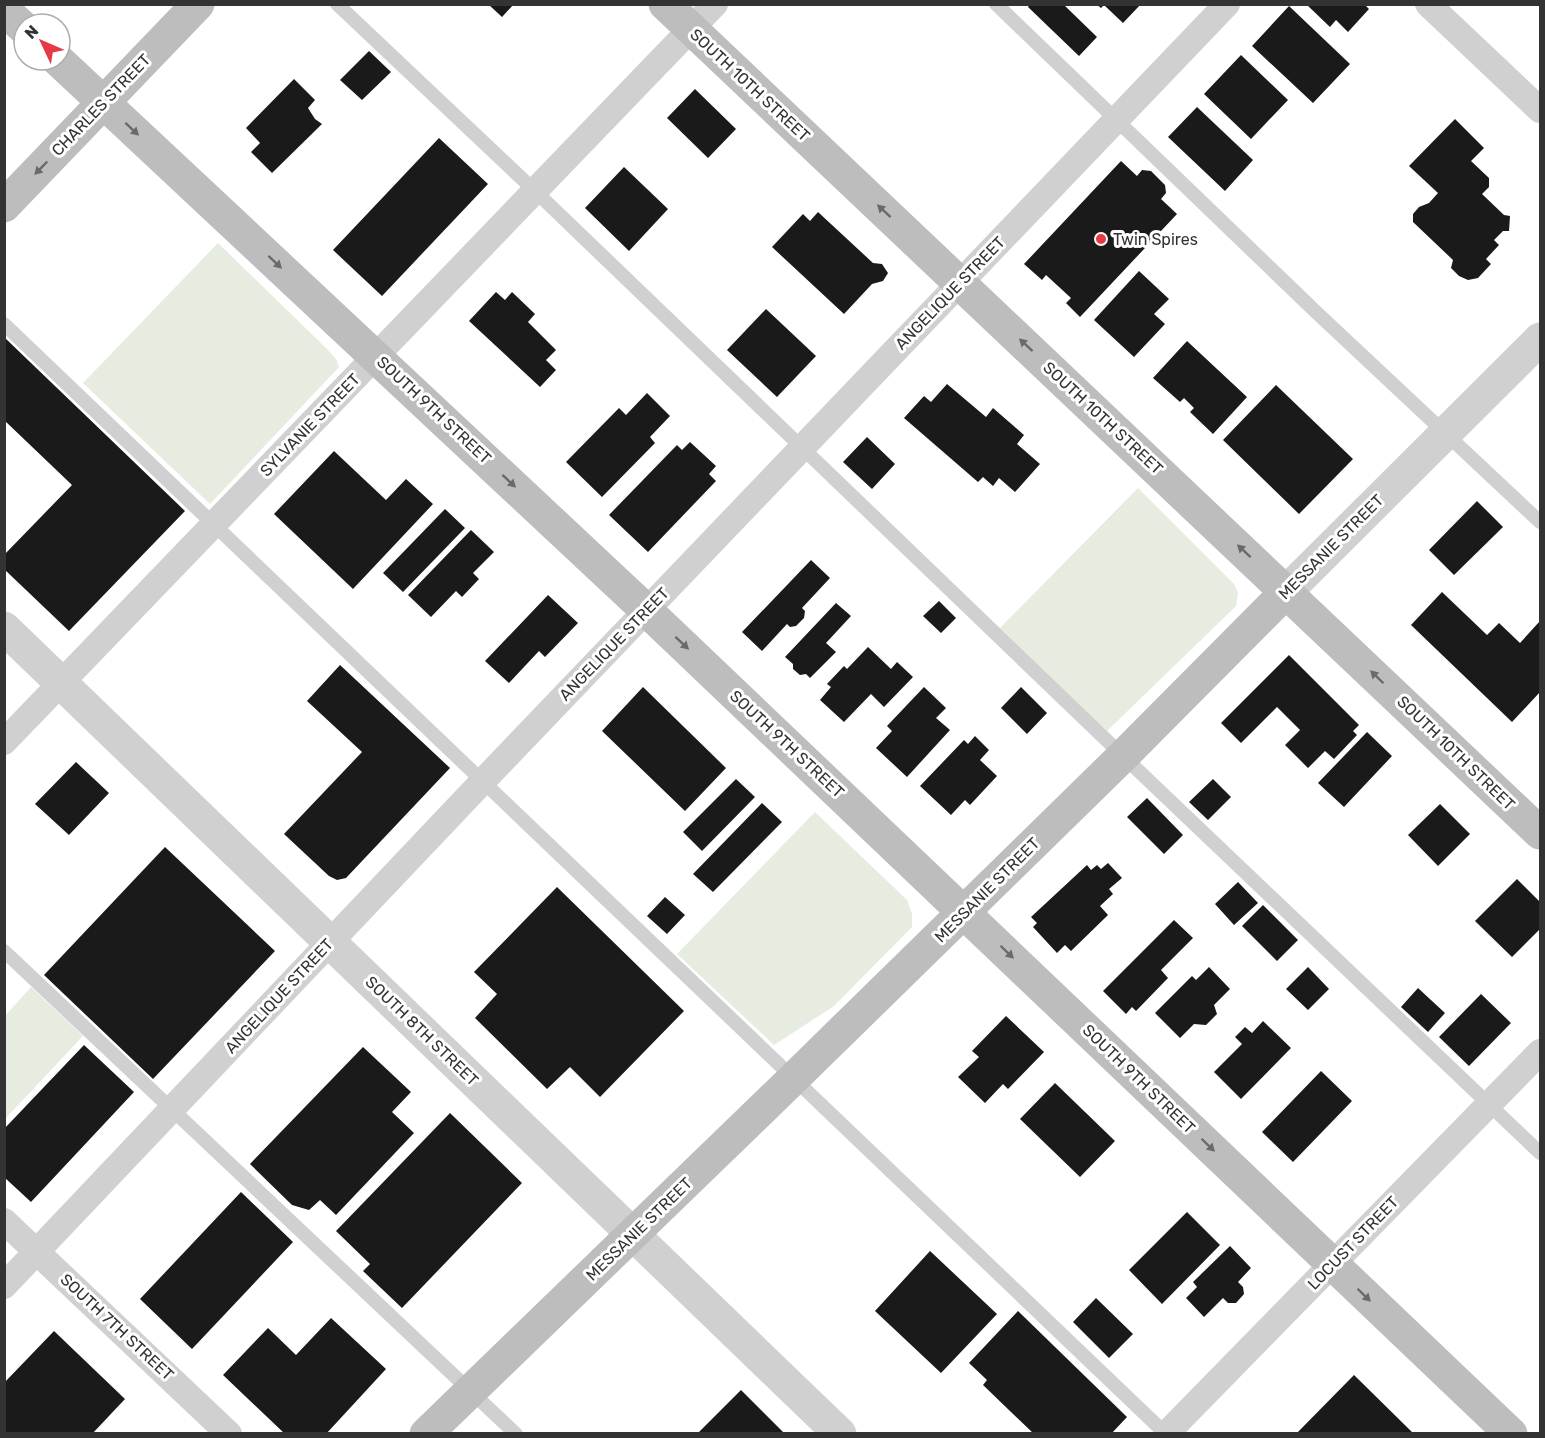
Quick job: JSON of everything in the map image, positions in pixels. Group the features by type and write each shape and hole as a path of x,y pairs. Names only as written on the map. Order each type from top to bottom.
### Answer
{"main road":[{"name":"CHARLES STREET","path":"4,206 198,4"},
{"name":"SOUTH 10TH STREET","path":"665,4 1540,833"},
{"name":"SOUTH 9TH STREET","path":"71,72 646,610 1510,1434"},
{"name":"MESSANIE STREET","path":"426,1434 964,912 1287,591"}],"street":[{"name":"SYLVANIE STREET","path":"4,742 715,4"},
{"name":"ANGELIQUE STREET","path":"4,1286 646,610 1227,4"},
{"path":"1428,4 1540,110"},
{"name":"MESSANIE STREET","path":"1287,591 1540,339"},
{"name":"SOUTH 8TH STREET","path":"4,628 840,1434"},
{"name":"LOCUST STREET","path":"1166,1434 1540,1052"},
{"name":"SOUTH 7TH STREET","path":"4,1221 229,1434"}],"lane":[{"path":"337,4 1540,1153"},
{"path":"996,4 1316,312 1540,522"},
{"path":"4,324 1166,1434"},
{"path":"4,951 516,1434"}],"shaded area":[{"path":"218,243 327,349 336,359 339,367 210,504 83,383"},
{"path":"1138,488 1234,584 1238,593 1236,606 1107,731 1000,628"},
{"path":"815,812 907,900 912,914 912,927 834,1006 774,1045 677,954"},
{"path":"31,987 83,1036 5,1119 5,1016"}],"building":[{"path":"488,4 514,4 502,17"},
{"path":"1030,4 1063,4 1097,37 1079,56 1028,7"},
{"path":"1096,4 1141,4 1123,23 1104,5 1101,8"},
{"path":"1306,4 1364,4 1369,9 1348,32 1336,20 1330,27"},
{"path":"1289,6 1350,64 1313,103 1252,46"},
{"path":"369,51 391,72 362,100 340,80"},
{"path":"1241,55 1288,100 1251,139 1204,94"},
{"path":"294,79 315,100 308,108 315,119 322,124 272,173 251,152 260,143 246,128"},
{"path":"695,89 736,129 708,158 667,118"},
{"path":"1197,107 1253,160 1225,191 1168,137"},
{"path":"1455,119 1484,148 1471,161 1489,178 1489,187 1482,194 1504,215 1510,216 1509,231 1503,231 1494,240 1499,245 1486,259 1491,264 1478,278 1468,280 1459,276 1451,268 1453,260 1413,222 1413,214 1419,207 1429,203 1438,193 1409,166"},
{"path":"439,138 488,184 382,296 333,250"},
{"name":"Twin Spires","path":"1121,161 1137,176 1142,170 1151,171 1165,185 1166,193 1161,199 1177,214 1080,317 1066,303 1071,298 1046,275 1042,280 1024,264"},
{"path":"624,167 668,209 629,251 585,208"},
{"path":"818,212 873,263 882,264 888,273 883,281 872,284 844,314 772,247 803,214 810,221"},
{"path":"1139,271 1169,299 1154,314 1165,324 1134,357 1094,320"},
{"path":"496,292 505,300 512,292 535,314 528,322 556,350 546,360 556,370 540,387 469,321"},
{"path":"766,309 816,356 777,397 727,350"},
{"path":"4,337 185,511 69,631 4,569 4,555 72,485 4,420"},
{"path":"1187,341 1247,397 1213,434 1190,412 1194,408 1184,398 1180,402 1153,378"},
{"path":"947,384 986,417 993,408 1024,435 1017,444 1040,464 1015,492 999,478 993,486 983,477 978,482 904,418 924,396 931,402"},
{"path":"1276,385 1353,459 1299,514 1223,440"},
{"path":"647,393 670,416 650,437 655,443 602,497 566,462 619,408 626,415"},
{"path":"867,437 895,464 872,489 843,462"},
{"path":"690,442 716,466 709,474 716,481 648,552 609,515 677,445 682,450"},
{"path":"334,451 386,500 406,479 433,504 353,589 274,514"},
{"path":"1477,501 1503,527 1454,575 1429,550"},
{"path":"445,509 465,528 403,592 383,573"},
{"path":"471,530 494,552 473,573 479,579 462,597 456,591 431,617 408,595"},
{"path":"811,560 830,578 802,608 805,611 804,618 796,626 790,627 787,624 762,651 742,632"},
{"path":"1442,592 1487,635 1499,623 1520,643 1540,621 1540,692 1512,722 1411,625"},
{"path":"548,595 578,623 545,657 539,651 509,683 485,661"},
{"path":"939,601 956,618 941,633 923,616"},
{"path":"836,603 851,616 826,643 836,652 810,678 806,674 800,675 785,657"},
{"path":"868,647 891,669 897,662 913,677 884,707 871,694 844,722 820,700 831,687 827,684 844,666 847,669"},
{"path":"1289,655 1359,725 1353,731 1357,735 1334,759 1325,751 1308,768 1285,745 1300,730 1277,707 1241,743 1221,723"},
{"path":"340,665 450,768 346,878 337,880 329,876 284,834 362,752 307,701"},
{"path":"643,687 726,768 685,811 602,731"},
{"path":"924,687 946,708 936,718 950,730 907,777 876,748 892,731 887,726"},
{"path":"1021,687 1047,713 1027,734 1001,708"},
{"path":"1367,732 1392,756 1344,807 1318,783"},
{"path":"975,736 989,750 980,760 997,776 970,805 965,800 951,815 920,786 964,740 968,744"},
{"path":"76,762 109,793 69,835 35,804"},
{"path":"736,779 755,797 702,851 683,832"},
{"path":"1213,779 1231,797 1208,820 1189,802"},
{"path":"1147,798 1183,835 1164,854 1127,817"},
{"path":"762,803 782,822 713,892 693,874"},
{"path":"1440,804 1470,834 1438,866 1408,835"},
{"path":"165,847 275,951 153,1079 44,975"},
{"path":"1108,863 1122,878 1109,889 1113,894 1100,906 1108,915 1071,951 1065,945 1057,953 1033,927 1037,923 1031,917 1087,865 1091,870 1097,865 1101,869"},
{"path":"1517,879 1540,902 1540,929 1512,957 1475,921"},
{"path":"1238,882 1258,903 1234,925 1215,904"},
{"path":"557,887 684,1011 600,1097 570,1067 547,1089 475,1018 497,994 474,972"},
{"path":"665,897 685,915 667,934 647,916"},
{"path":"1263,905 1298,940 1277,961 1242,926"},
{"path":"1174,920 1193,938 1161,970 1168,978 1136,1011 1132,1007 1126,1014 1103,991"},
{"path":"1209,967 1230,989 1214,1005 1217,1014 1206,1025 1194,1024 1180,1038 1155,1013 1192,976 1196,980"},
{"path":"1308,967 1329,989 1308,1010 1286,989"},
{"path":"1418,988 1445,1013 1428,1032 1401,1007"},
{"path":"1481,994 1511,1023 1469,1066 1439,1037"},
{"path":"1006,1016 1044,1052 1008,1089 1003,1084 985,1103 958,1077 979,1057 972,1051"},
{"path":"1263,1021 1291,1048 1241,1099 1214,1072 1242,1044 1235,1037 1245,1027 1252,1033"},
{"path":"84,1045 134,1092 31,1202 4,1177 4,1129"},
{"path":"363,1047 411,1092 392,1112 414,1133 336,1215 320,1200 309,1210 292,1205 250,1164"},
{"path":"1321,1071 1352,1101 1293,1162 1262,1132"},
{"path":"1055,1083 1115,1141 1080,1177 1020,1119"},
{"path":"450,1113 522,1183 402,1308 363,1271 370,1264 336,1231"},
{"path":"241,1192 293,1242 192,1349 140,1299"},
{"path":"1187,1212 1220,1245 1162,1304 1129,1270"},
{"path":"1230,1246 1251,1268 1238,1282 1243,1287 1244,1294 1236,1303 1228,1303 1223,1298 1204,1317 1186,1298 1197,1287 1193,1282"},
{"path":"930,1251 997,1314 941,1373 875,1311"},
{"path":"1096,1298 1133,1334 1109,1358 1073,1322"},
{"path":"1018,1311 1127,1417 1111,1434 1034,1434 983,1385 987,1380 969,1363"},
{"path":"331,1318 386,1369 326,1434 285,1434 223,1375 268,1328 296,1355"},
{"path":"54,1331 125,1399 92,1434 4,1434 4,1383"},
{"path":"1354,1375 1414,1434 1296,1434"},
{"path":"741,1390 785,1434 697,1434"}],"place":[{"name":"Twin Spires","path":"1101,239"}]}
